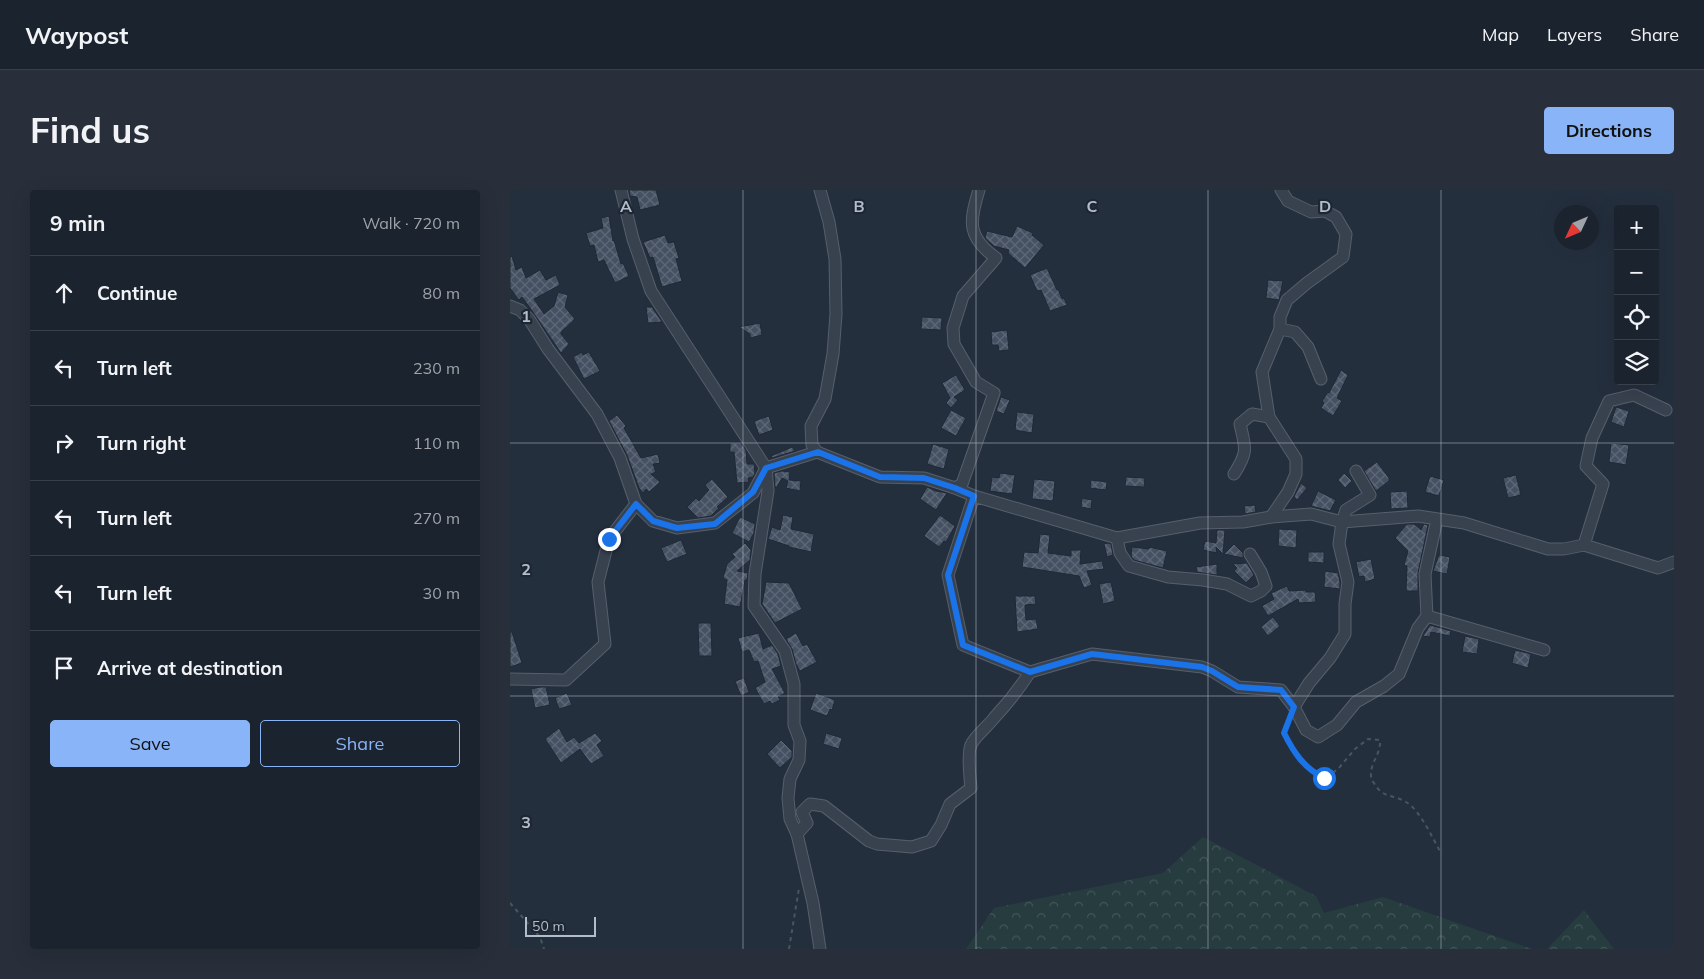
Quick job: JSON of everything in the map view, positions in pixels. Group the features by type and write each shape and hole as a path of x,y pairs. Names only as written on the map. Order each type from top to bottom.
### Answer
{"street":[{"path":"621,190 633,240 651,291 766,468 768,491 755,574 754,606 785,650 794,684 794,726 800,741 800,760 790,779 788,798 790,819 797,834 814,902 820,949"},
{"path":"820,190 829,222 835,259 836,314 833,354 825,399 811,426 812,445 818,452 880,477 924,478 974,496 1117,538 1200,523 1243,522 1271,517 1312,514 1342,522 1418,516 1464,523 1548,549 1564,549 1584,545 1658,568 1674,562"},
{"path":"955,488 962,484 994,393 976,382 954,344 953,328 963,296 996,258 983,248 976,239 971,215 979,190"},
{"path":"1271,517 1288,492 1296,474 1296,458 1269,417 1262,372 1280,329 1280,317 1287,300 1343,257 1346,234 1336,217 1325,211 1310,212 1288,201 1281,190"},
{"path":"510,306 520,310 528,319 596,414 620,458 636,504 653,521 677,528 715,524 753,492 766,468 818,452"},
{"path":"1280,329 1296,332 1308,347 1321,379"},
{"path":"1584,545 1603,484 1586,466 1592,438 1609,401 1634,395 1666,410"},
{"path":"1234,474 1244,458 1244,442 1240,424 1252,414 1269,417"},
{"path":"1294,707 1345,634 1345,604 1348,582 1339,544 1342,522 1346,510 1370,495 1356,470"},
{"path":"974,496 948,575 963,645 1030,672 1092,654 1202,667 1238,687 1281,690 1294,707 1306,730 1318,736 1338,725 1356,702 1384,686 1399,674 1418,628 1427,616 1425,574 1437,519"},
{"path":"510,679 566,680 605,644 598,582 609,539 636,504"},
{"path":"1117,538 1120,553 1128,566 1168,577 1227,584 1251,596 1266,586 1261,572 1250,554"},
{"path":"1427,616 1544,650"},
{"path":"797,834 808,823 802,812 810,804 824,806 869,841 878,844 912,847 931,841 941,825 950,804 971,788 969,766 971,744 1011,697 1016,694 1030,672"}],"path":[{"path":"1294,707 1284,733 1294,754 1312,772 1324,778 1338,769 1355,749 1368,740 1380,740 1381,749 1373,763 1370,778 1378,790 1388,797 1405,801 1414,809 1441,853"},
{"path":"789,949 800,880"},
{"path":"510,903 540,937 544,949"}],"green space":[{"path":"1203,837 1316,896 1324,913 1383,897 1532,949 966,949 994,908 1163,873"},
{"path":"1584,910 1614,949 1547,949"}],"building":[{"path":"629,190 656,190 660,205 640,210 637,197 630,196"},
{"path":"609,216 613,241 621,264 623,263 629,276 615,283 604,260 598,262 594,245 590,246 586,233 603,228 601,218"},
{"path":"1017,226 1033,233 1032,235 1044,245 1025,268 1008,253 1009,250 994,246 985,238 987,231 1012,237"},
{"path":"665,235 668,243 674,242 679,258 676,259 682,281 662,287 653,257 650,258 643,242"},
{"path":"512,256 516,270 522,267 526,278 540,270 546,280 556,275 560,285 534,299 544,314 554,306 558,292 568,295 565,307 575,319 561,332 569,344 561,353 522,297 519,300 510,288 510,257"},
{"path":"1047,268 1057,290 1067,305 1050,311 1041,290 1037,291 1030,275"},
{"path":"1268,280 1283,281 1279,300 1266,298"},
{"path":"646,307 652,307 662,322 648,323"},
{"path":"922,317 942,318 941,330 921,329"},
{"path":"760,323 762,335 750,338 750,334 739,327"},
{"path":"1007,330 1009,350 999,351 998,345 992,345 991,332"},
{"path":"582,352 583,355 589,352 600,371 584,379 573,357"},
{"path":"1341,370 1348,375 1337,398 1342,401 1333,416 1321,408 1324,403 1322,401 1329,393"},
{"path":"956,375 965,390 954,397 958,400 951,408 946,403 950,398 942,383"},
{"path":"1001,397 1010,400 1004,414 996,411"},
{"path":"1616,407 1629,411 1624,427 1611,422"},
{"path":"951,410 966,418 956,436 941,428"},
{"path":"1017,412 1034,414 1032,433 1015,430"},
{"path":"617,415 626,426 624,428 641,458 658,454 660,463 653,464 656,472 651,474 660,482 649,492 646,489 643,493 639,488 627,455 609,421"},
{"path":"769,416 773,430 759,435 754,421"},
{"path":"730,443 741,443 746,450 747,464 754,464 755,473 753,477 748,478 749,482 737,483 734,452 730,452"},
{"path":"1611,443 1629,445 1626,465 1609,462"},
{"path":"933,444 949,449 944,469 927,464"},
{"path":"792,447 795,451 772,458 771,456"},
{"path":"1377,462 1389,478 1389,481 1376,491 1364,471"},
{"path":"790,472 789,480 801,481 800,491 786,488 788,481 782,478 777,487 775,487 774,473"},
{"path":"1000,473 1015,475 1012,494 990,491 992,477 999,478"},
{"path":"1344,473 1352,481 1345,488 1338,480"},
{"path":"1516,475 1521,495 1508,498 1503,478"},
{"path":"1430,476 1444,480 1439,496 1425,492"},
{"path":"1126,477 1145,478 1144,487 1125,486"},
{"path":"712,479 728,497 717,507 719,508 711,516 698,518 687,507 696,498 699,501 709,490 705,485"},
{"path":"1034,479 1055,481 1053,501 1032,499"},
{"path":"1091,480 1107,482 1106,490 1090,488"},
{"path":"1301,483 1307,488 1297,500 1294,497"},
{"path":"927,487 947,493 936,510 920,499"},
{"path":"1318,491 1336,500 1330,511 1311,506"},
{"path":"1407,491 1408,508 1391,509 1390,492"},
{"path":"1082,498 1092,500 1091,509 1081,507"},
{"path":"1255,505 1256,512 1245,514 1244,506"},
{"path":"783,515 793,517 791,529 814,534 811,552 789,547 768,539 772,527 780,530"},
{"path":"940,515 955,526 946,542 944,541 939,547 924,536"},
{"path":"740,517 755,524 754,533 749,542 732,533"},
{"path":"1407,524 1414,524 1421,530 1424,524 1428,525 1418,573 1418,591 1406,591 1407,566 1404,565 1408,551 1395,538"},
{"path":"1279,529 1297,530 1296,548 1278,546"},
{"path":"1217,530 1225,530 1223,554 1216,547 1217,553 1203,550 1205,541 1216,543"},
{"path":"1040,534 1050,535 1048,553 1071,556 1071,550 1081,550 1080,564 1102,561 1104,569 1087,571 1092,585 1084,588 1079,576 1022,567 1024,552 1038,553"},
{"path":"681,540 687,554 667,562 661,548"},
{"path":"745,543 751,550 750,560 737,571 748,573 740,607 724,604 727,580 723,578 727,564 735,557 732,554"},
{"path":"1104,544 1111,544 1113,555 1107,557"},
{"path":"1234,544 1243,553 1243,558 1224,554"},
{"path":"1132,547 1149,549 1149,547 1167,551 1163,568 1134,560 1131,556"},
{"path":"1308,552 1324,552 1324,563 1308,562"},
{"path":"1439,555 1450,557 1447,574 1433,571"},
{"path":"1371,559 1375,579 1365,582 1364,576 1359,577 1356,562"},
{"path":"1247,563 1254,575 1246,583 1234,571 1237,568 1233,564"},
{"path":"1217,564 1217,575 1197,572 1196,567"},
{"path":"1325,571 1338,573 1340,589 1324,587"},
{"path":"766,582 789,583 802,609 775,623 762,604"},
{"path":"1111,582 1115,601 1103,604 1099,584"},
{"path":"1287,586 1289,591 1306,590 1306,592 1315,592 1316,602 1299,603 1298,599 1268,616 1262,606 1274,599 1271,593"},
{"path":"1015,596 1035,596 1036,604 1025,605 1026,620 1036,619 1038,629 1017,632"},
{"path":"1273,617 1280,626 1268,636 1261,627"},
{"path":"698,623 711,623 712,656 699,656"},
{"path":"1430,625 1451,631 1450,636 1431,632 1430,637 1423,636"},
{"path":"510,632 512,632 522,663 510,667"},
{"path":"759,633 763,649 772,645 778,654 781,666 772,669 785,693 778,697 780,700 772,704 770,701 764,704 755,688 765,682 758,661 754,662 749,650 742,652 738,638"},
{"path":"796,633 803,646 807,644 817,662 800,671 786,639"},
{"path":"1465,636 1479,639 1477,654 1462,652"},
{"path":"1515,650 1531,654 1528,668 1512,663"},
{"path":"744,678 749,692 741,696 735,681"},
{"path":"546,687 550,705 535,708 531,689"},
{"path":"567,693 572,705 559,709 555,698"},
{"path":"816,693 835,700 832,710 830,709 827,716 810,710"},
{"path":"559,728 567,742 574,737 579,743 595,733 602,741 597,745 604,756 591,764 580,749 561,763 545,739"},
{"path":"826,733 842,738 839,749 823,744"},
{"path":"781,740 792,751 792,757 780,768 767,754"}],"route":[{"path":"609,539 636,504 653,521 677,528 715,524 753,492 766,468 818,452 880,477 924,478 955,488 974,496 948,575 963,645 1030,672 1092,654 1202,667 1238,687 1281,690 1294,707 1284,733 1294,754 1312,772 1324,778"}]}
